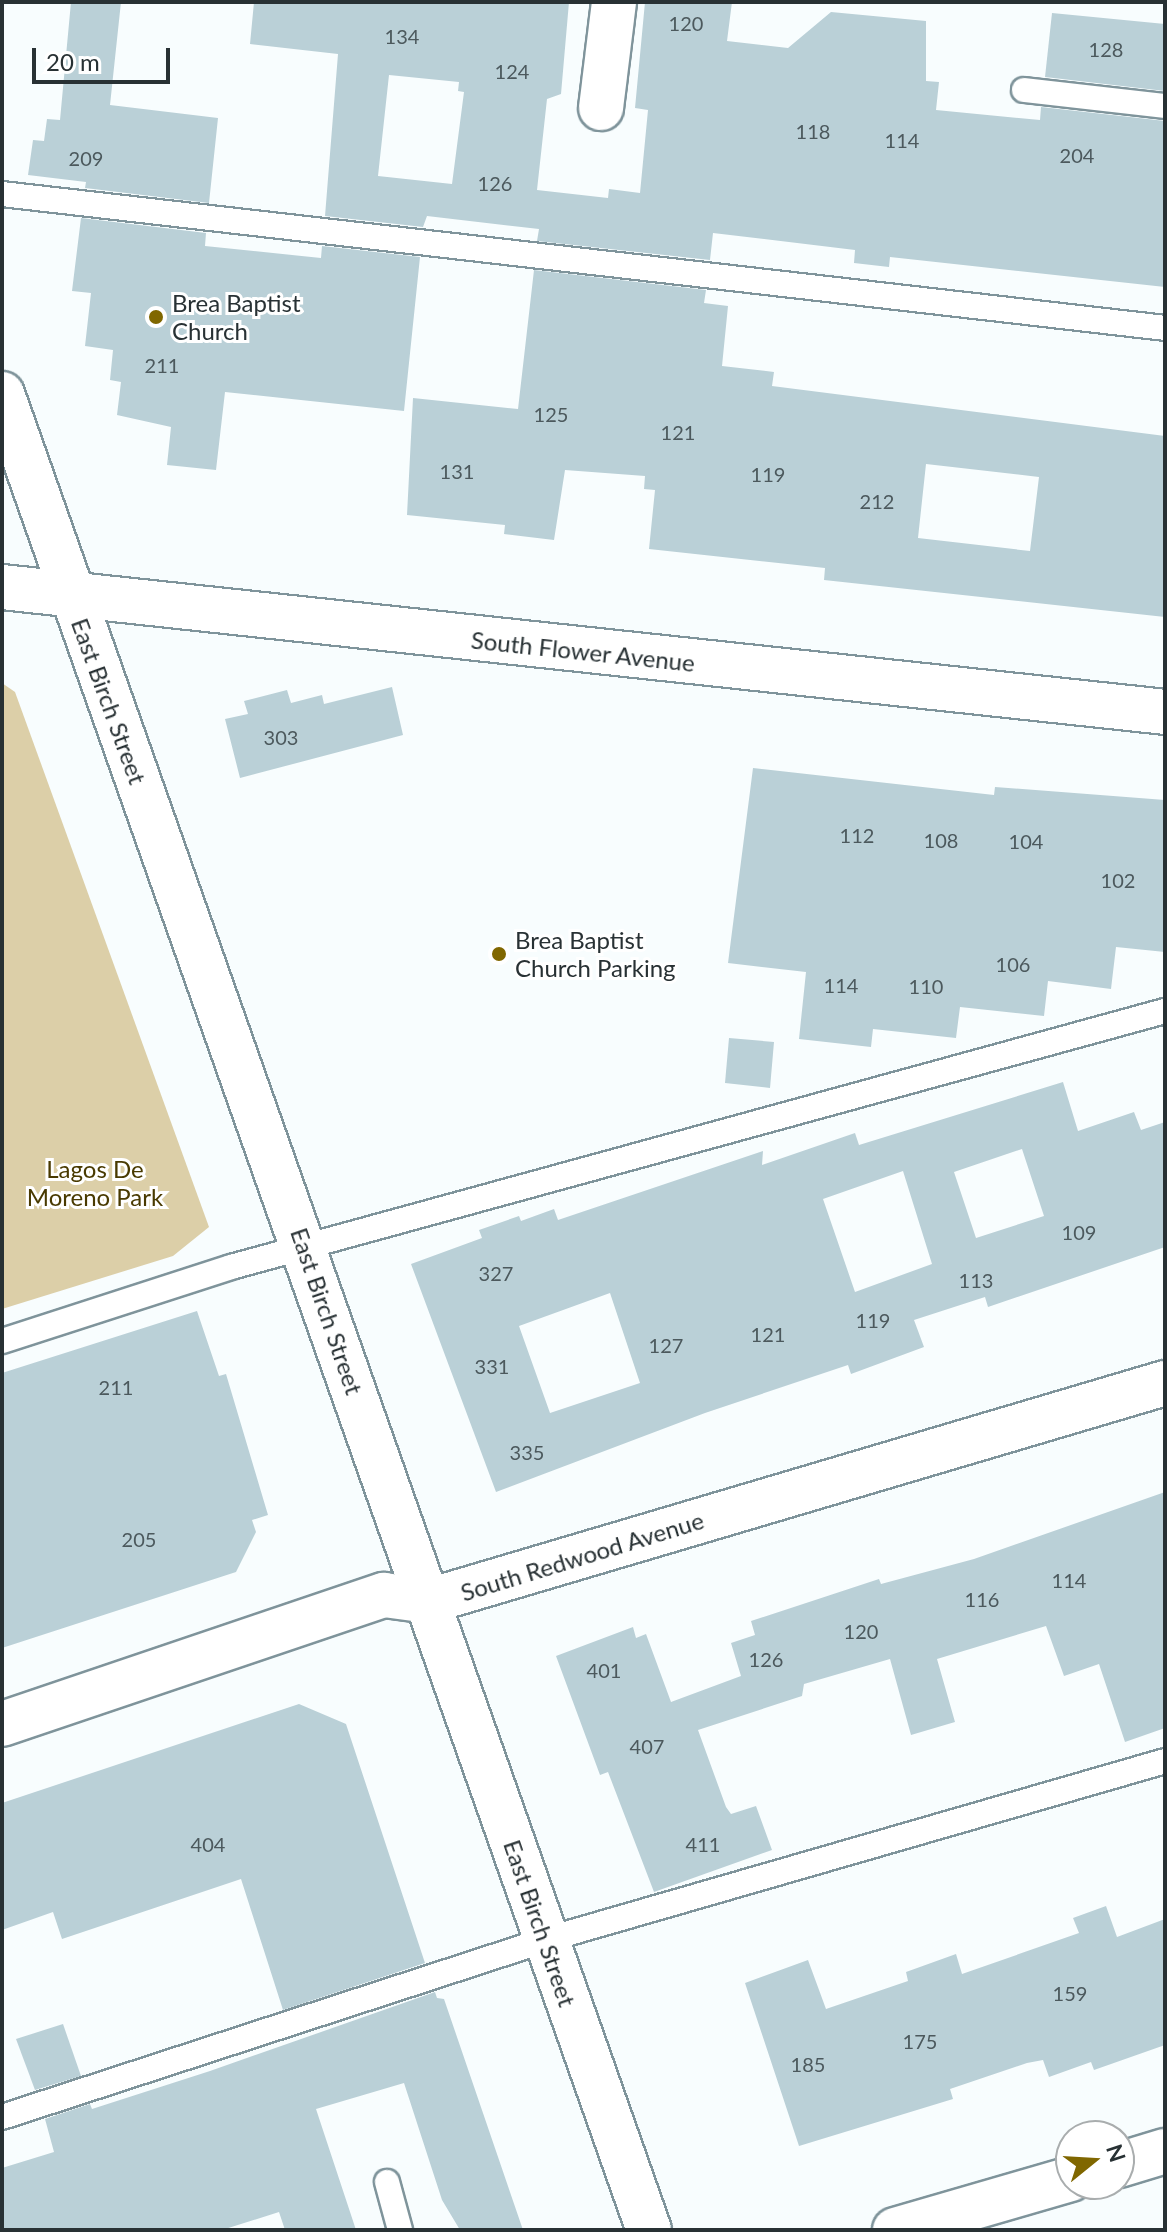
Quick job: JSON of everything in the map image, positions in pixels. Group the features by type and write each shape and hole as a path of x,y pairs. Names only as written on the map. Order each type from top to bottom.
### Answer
{"street":[{"path":"601,108 614,2"},
{"name":"East Birch Street","path":"2,394 306,1248 545,1940 649,2230"},
{"name":"South Flower Avenue","path":"2,587 1165,712"},
{"name":"South Redwood Avenue","path":"2,1724 384,1595 429,1601 1165,1383"},
{"path":"1135,2160 1165,2151"},
{"path":"895,2230 1055,2184"}],"lane":[{"path":"1024,90 1165,106"},
{"path":"2,194 1165,328"},
{"path":"2,1341 306,1248 1165,1011"},
{"path":"2,2117 545,1940 1165,1761"},
{"path":"387,2182 400,2230"}],"green space":[{"name":"Lagos De Moreno Park","path":"2,683 15,692 209,1227 173,1256 2,1309"}],"building":[{"path":"71,2 121,2 110,105 218,118 209,203 85,188 86,182 28,175 33,140 44,141 47,119 60,120"},
{"path":"254,2 569,2 561,94 547,99 537,190 608,198 609,189 640,193 648,110 635,108 645,2 732,2 727,41 788,48 831,12 926,21 926,81 939,82 936,110 1040,120 1041,107 1165,121 1165,287 890,257 889,267 854,263 855,250 713,233 710,260 537,241 539,229 427,216 423,227 325,216 338,54 250,44","holes":["389,75 459,82 458,91 464,92 452,184 378,176"]},
{"path":"1052,13 1165,24 1165,91 1045,77"},
{"path":"81,218 206,233 205,246 321,258 322,246 420,257 404,411 225,392 216,470 167,465 171,427 117,415 121,382 110,380 113,350 85,346 91,293 72,291"},
{"path":"534,270 706,290 704,303 728,306 722,366 774,372 772,386 1165,436 1165,617 824,580 825,568 649,549 655,490 644,489 645,476 565,470 554,540 504,534 505,525 407,515 413,398 518,409","holes":["926,464 1039,477 1030,551 918,538"]},
{"path":"392,687 403,735 240,778 225,719 248,714 244,701 287,690 291,703 322,695 324,704"},
{"path":"753,768 994,795 995,787 1165,800 1165,952 1116,947 1111,989 1048,981 1044,1016 960,1007 956,1038 873,1029 871,1047 799,1039 806,972 728,963"},
{"path":"729,1038 774,1042 770,1088 725,1083"},
{"path":"1063,1082 1078,1131 1134,1112 1141,1130 1165,1122 1165,1247 988,1307 985,1297 914,1320 924,1347 851,1374 848,1365 705,1413 496,1492 411,1264 482,1238 479,1230 519,1216 521,1221 554,1209 558,1220 763,1151 762,1165 855,1133 859,1145","holes":["1022,1149 1044,1216 976,1238 954,1172","903,1171 932,1264 855,1292 823,1199","610,1293 640,1383 550,1413 519,1326"]},
{"path":"197,1311 219,1376 226,1374 268,1515 252,1520 256,1532 236,1572 2,1648 2,1373"},
{"path":"1165,1492 1165,1728 1125,1742 1099,1664 1064,1676 1046,1626 937,1659 955,1722 911,1735 890,1659 804,1684 802,1696 698,1730 726,1807 731,1814 756,1806 772,1850 654,1892 608,1772 600,1775 556,1656 633,1627 636,1638 646,1634 671,1702 741,1676 731,1643 755,1635 751,1621 879,1579 881,1584 974,1559"},
{"path":"299,1704 346,1724 425,1963 283,2010 241,1879 62,1939 53,1912 2,1930 2,1803"},
{"path":"1106,1906 1117,1937 1165,1919 1165,2045 1094,2070 1091,2062 1049,2077 1043,2060 1027,2063 950,2089 953,2099 799,2146 745,1983 808,1960 826,2009 908,1981 906,1972 956,1954 962,1974 1079,1933 1073,1918"},
{"path":"435,1992 437,1998 444,1999 523,2230 460,2230 442,2200 404,2083 316,2109 356,2230 285,2230 279,2212 222,2230 2,2230 2,2168 54,2152 45,2119 90,2104 92,2109 210,2071"},
{"path":"63,2024 81,2076 35,2090 16,2039"}],"place":[{"name":"Brea Baptist Church","path":"156,317"},
{"name":"Brea Baptist Church Parking","path":"499,954"}]}
